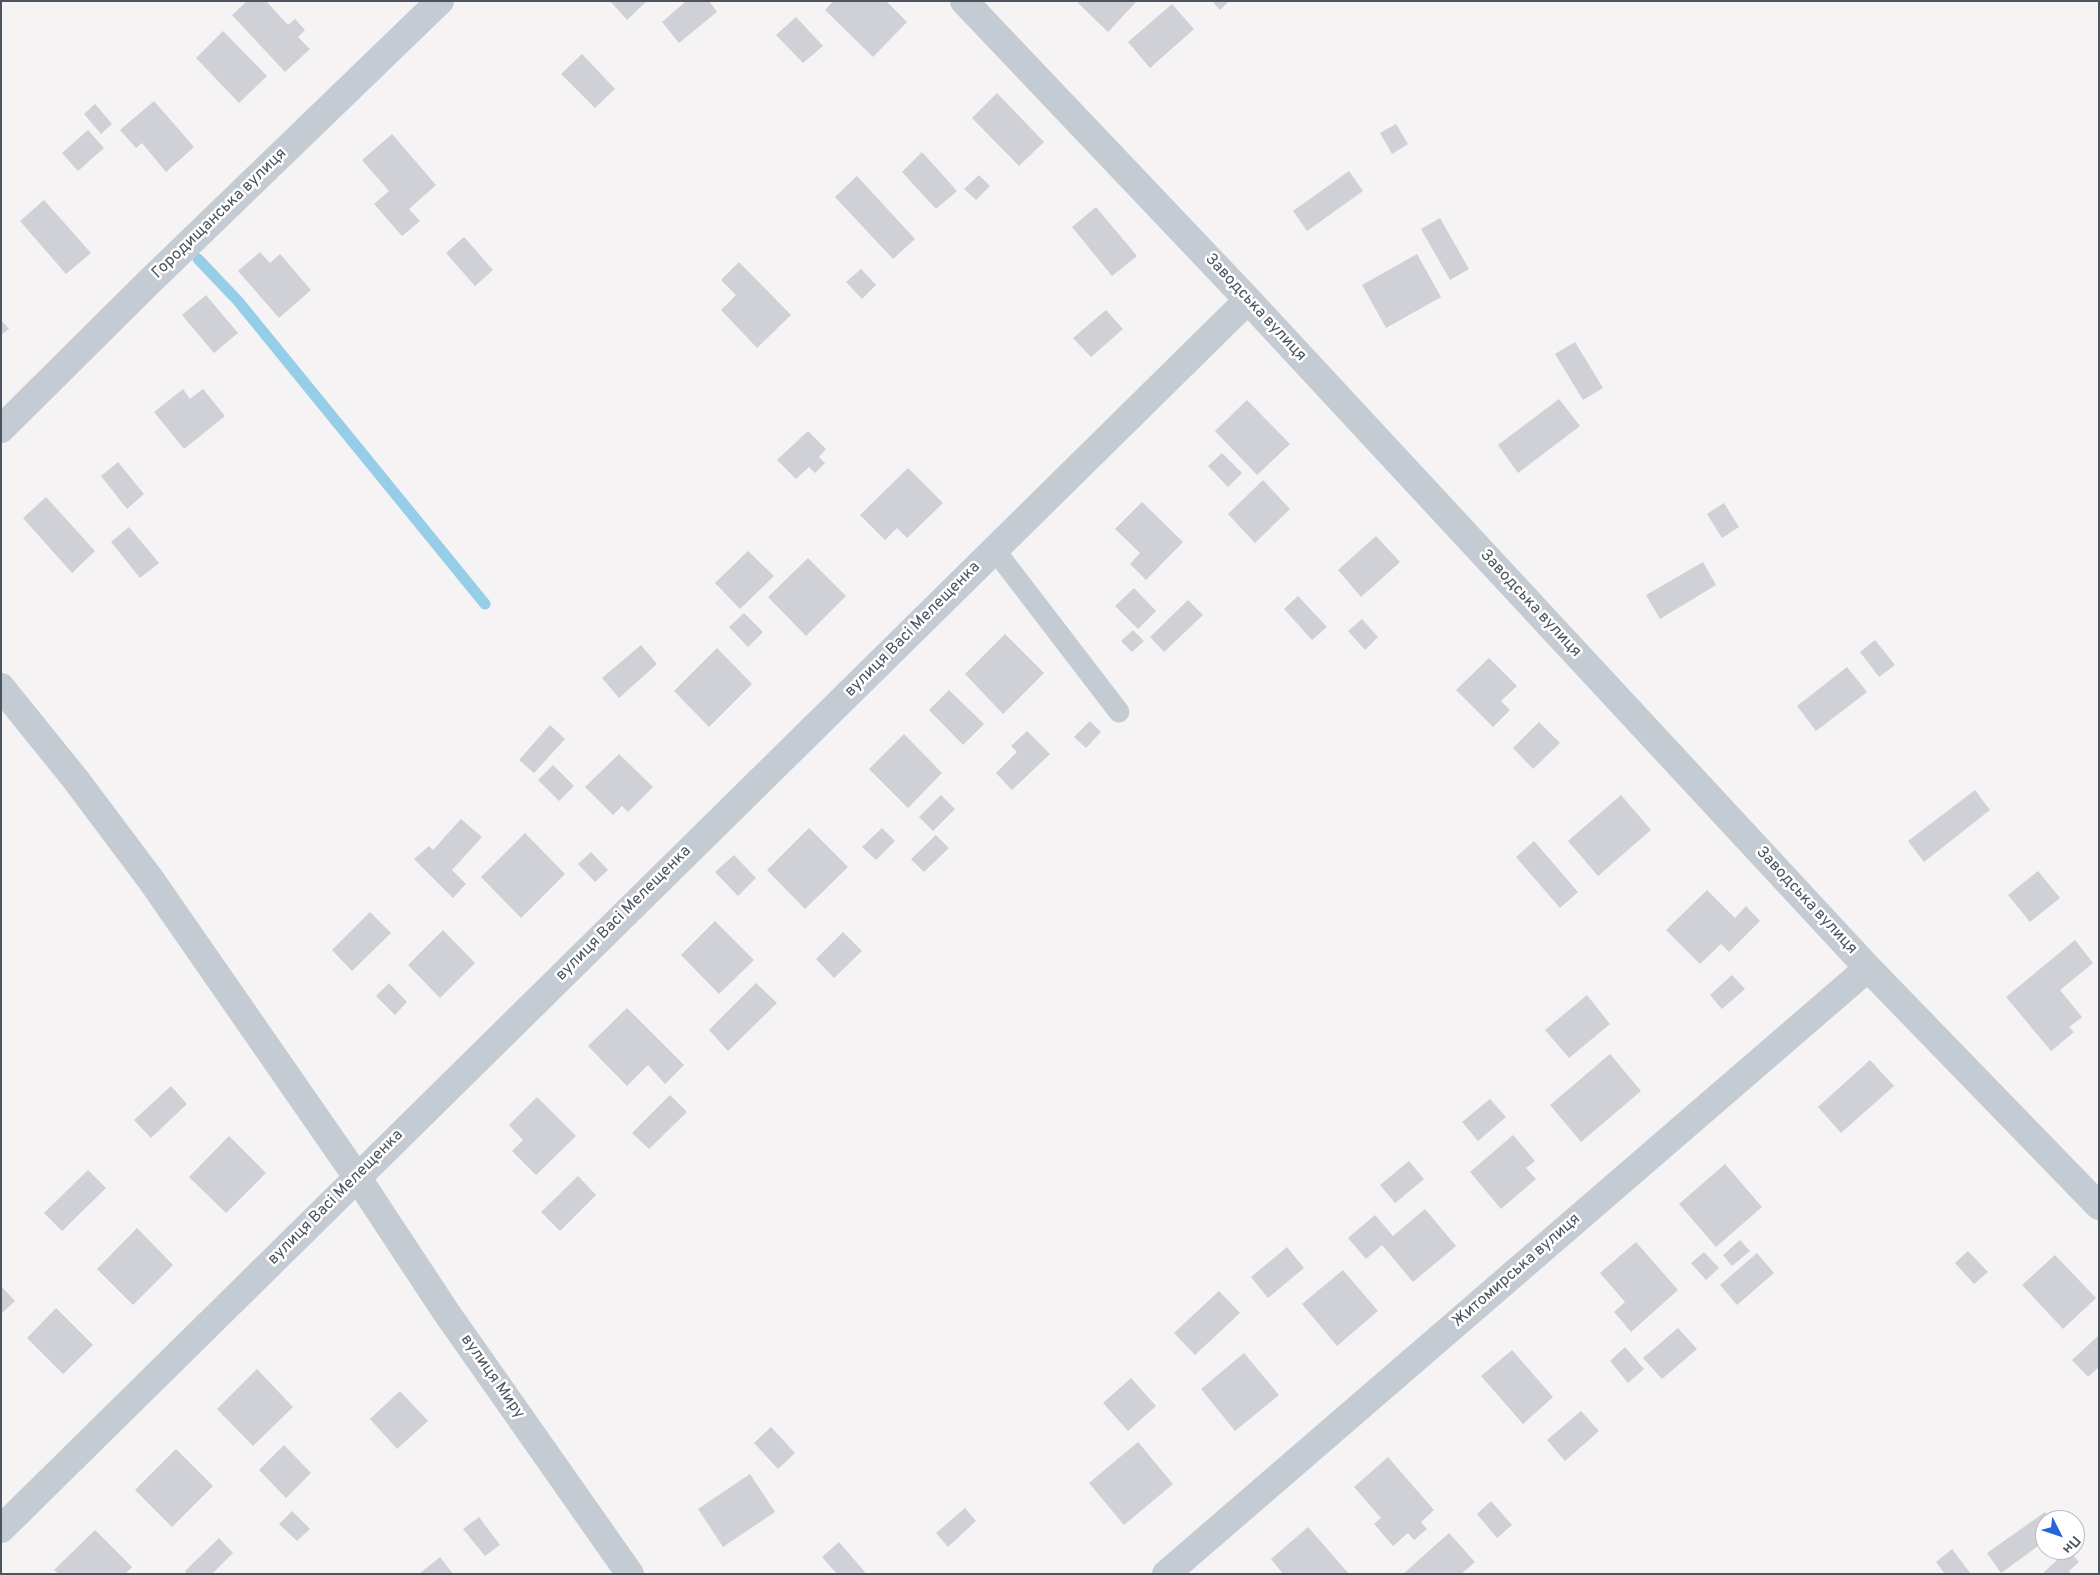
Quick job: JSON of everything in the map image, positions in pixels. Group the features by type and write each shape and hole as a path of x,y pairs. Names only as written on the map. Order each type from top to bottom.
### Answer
{"street":[{"name":"Городищанська вулиця","path":"1,429 147,284 440,1"},
{"name":"Заводська вулиця","path":"964,1 1248,300 1868,968 2099,1206"},
{"name":"вулиця Васі Мелещенка","path":"1,1529 1248,300"},
{"name":"вулиця Миру","path":"1,687 76,780 151,880 357,1177 446,1312 630,1574"},
{"name":"Житомирська вулиця","path":"1166,1574 1868,968"}],"lane":[{"path":"994,549 1119,712"}],"building":[{"path":"247,1 266,1 288,25 295,19 305,30 298,37 310,49 285,72 232,15"},
{"path":"610,1 647,1 627,20"},
{"path":"686,1 709,1 717,12 679,43 662,22"},
{"path":"833,1 886,1 907,22 873,57 825,10"},
{"path":"1076,1 1137,1 1108,32"},
{"path":"1212,1 1229,1 1220,10"},
{"path":"1172,4 1194,29 1150,68 1128,42"},
{"path":"796,17 823,46 803,63 776,35"},
{"path":"223,31 267,76 239,103 196,58"},
{"path":"582,54 615,89 595,108 561,74"},
{"path":"997,93 1044,142 1019,166 972,118"},
{"path":"154,101 194,147 166,172 142,143 136,148 120,130"},
{"path":"95,104 112,124 101,134 84,114"},
{"path":"1396,124 1408,144 1392,154 1380,133"},
{"path":"88,130 104,148 78,171 62,153"},
{"path":"392,134 436,185 409,209 420,221 402,236 374,204 389,191 362,160"},
{"path":"922,152 957,191 936,209 902,172"},
{"path":"1349,171 1363,191 1307,231 1293,211"},
{"path":"979,175 990,186 976,200 964,189"},
{"path":"857,176 915,239 893,259 835,197"},
{"path":"44,200 91,253 66,274 20,221"},
{"path":"1096,207 1137,256 1112,276 1072,227"},
{"path":"1440,218 1469,269 1450,280 1421,229"},
{"path":"464,237 493,270 475,286 446,253"},
{"path":"260,252 270,263 280,254 311,290 279,318 238,271"},
{"path":"1417,254 1441,297 1386,328 1362,285"},
{"path":"739,262 791,315 757,348 721,310 736,295 721,280"},
{"path":"861,269 876,285 862,299 846,282"},
{"path":"206,295 238,333 214,353 182,315"},
{"path":"1106,310 1123,329 1091,357 1073,338"},
{"path":"1,320 9,329 1,335"},
{"path":"1575,342 1603,388 1583,400 1555,354"},
{"path":"183,389 190,399 203,389 225,416 184,449 154,412"},
{"path":"1559,399 1580,426 1518,473 1498,445"},
{"path":"1247,400 1290,444 1257,475 1215,431"},
{"path":"808,431 826,449 819,457 825,463 815,473 809,467 796,479 777,460"},
{"path":"1222,453 1242,473 1228,487 1208,466"},
{"path":"118,462 144,494 127,509 101,476"},
{"path":"908,468 943,503 907,538 897,528 885,540 860,515"},
{"path":"1263,480 1290,509 1255,543 1228,514"},
{"path":"46,497 95,551 72,573 23,518"},
{"path":"1142,502 1183,542 1146,580 1130,564 1140,553 1115,529"},
{"path":"1724,503 1739,527 1722,538 1707,514"},
{"path":"129,527 159,563 140,578 111,542"},
{"path":"1376,536 1400,562 1361,597 1338,570"},
{"path":"748,551 774,576 740,609 715,583"},
{"path":"808,558 846,596 806,636 768,597"},
{"path":"1703,562 1716,585 1660,619 1646,595"},
{"path":"1134,588 1156,611 1138,629 1115,606"},
{"path":"1298,596 1327,627 1312,640 1284,609"},
{"path":"1188,600 1203,615 1164,652 1150,637"},
{"path":"744,613 763,632 748,647 729,627"},
{"path":"1362,619 1378,637 1365,650 1348,631"},
{"path":"1133,630 1144,641 1132,652 1121,641"},
{"path":"1005,634 1044,673 1003,714 965,674"},
{"path":"1875,640 1895,665 1879,677 1860,652"},
{"path":"641,645 657,664 619,698 602,678"},
{"path":"717,648 752,684 709,727 674,691"},
{"path":"1489,658 1517,686 1501,701 1510,710 1493,727 1456,690"},
{"path":"1847,667 1867,692 1816,731 1797,706"},
{"path":"949,690 984,724 963,745 929,710"},
{"path":"1090,721 1101,732 1086,748 1074,737"},
{"path":"1539,722 1560,743 1533,769 1513,748"},
{"path":"550,725 565,739 534,773 519,760"},
{"path":"1027,731 1050,754 1012,790 996,773 1017,752 1011,746"},
{"path":"904,734 942,773 908,808 869,769"},
{"path":"619,754 653,787 628,812 622,806 613,815 585,787"},
{"path":"553,765 574,786 559,801 538,780"},
{"path":"1975,790 1990,810 1924,862 1908,841"},
{"path":"941,795 955,809 933,831 919,817"},
{"path":"1621,795 1651,830 1598,876 1568,841"},
{"path":"461,819 482,837 452,870 466,884 453,898 414,859 429,846 433,850"},
{"path":"809,828 848,867 805,909 767,870"},
{"path":"882,828 895,841 876,860 862,847"},
{"path":"525,833 565,874 521,918 481,877"},
{"path":"936,835 949,848 924,872 911,859"},
{"path":"1534,841 1578,892 1560,908 1516,857"},
{"path":"591,852 608,870 595,882 578,864"},
{"path":"734,855 756,878 738,896 715,872"},
{"path":"2038,871 2060,898 2030,922 2008,895"},
{"path":"1707,890 1735,918 1746,906 1760,921 1729,952 1721,944 1700,964 1666,930"},
{"path":"370,912 391,933 352,971 332,950"},
{"path":"715,921 754,960 719,994 681,955"},
{"path":"443,930 475,963 440,998 408,965"},
{"path":"843,932 862,951 834,978 816,959"},
{"path":"2075,940 2093,963 2060,990 2082,1017 2069,1027 2074,1032 2051,1051 2006,997"},
{"path":"1732,975 1745,989 1722,1009 1710,995"},
{"path":"389,983 407,1002 395,1015 376,996"},
{"path":"756,983 777,1003 728,1051 709,1030"},
{"path":"1587,995 1610,1024 1569,1058 1545,1030"},
{"path":"627,1008 684,1065 665,1084 648,1065 627,1086 588,1046"},
{"path":"1610,1054 1641,1091 1581,1142 1550,1105"},
{"path":"1870,1060 1894,1086 1841,1133 1818,1107"},
{"path":"171,1086 187,1104 151,1138 134,1120"},
{"path":"670,1095 687,1112 649,1149 632,1133"},
{"path":"537,1097 576,1136 536,1175 512,1151 523,1140 509,1125"},
{"path":"1490,1099 1506,1117 1478,1141 1462,1122"},
{"path":"1513,1135 1535,1161 1526,1168 1536,1179 1501,1209 1470,1172"},
{"path":"229,1136 266,1173 226,1213 189,1177"},
{"path":"1409,1161 1424,1179 1395,1203 1380,1185"},
{"path":"1725,1164 1762,1207 1716,1247 1679,1204"},
{"path":"88,1170 106,1188 62,1231 44,1213"},
{"path":"578,1176 596,1195 560,1231 541,1212"},
{"path":"1425,1209 1456,1246 1413,1282 1382,1245 1366,1259 1348,1238 1375,1215 1393,1236"},
{"path":"137,1228 173,1265 133,1305 97,1269"},
{"path":"1740,1240 1750,1251 1732,1266 1723,1255"},
{"path":"1636,1242 1678,1290 1631,1332 1614,1312 1625,1302 1600,1273"},
{"path":"1287,1247 1304,1268 1268,1298 1251,1277"},
{"path":"1968,1251 1988,1272 1974,1284 1955,1263"},
{"path":"1704,1252 1719,1268 1706,1280 1691,1263"},
{"path":"1757,1253 1774,1273 1737,1305 1720,1285"},
{"path":"2055,1255 2096,1298 2063,1329 2022,1285"},
{"path":"1343,1270 1378,1311 1337,1346 1302,1304"},
{"path":"1,1286 15,1301 1,1314"},
{"path":"1219,1291 1240,1313 1195,1355 1174,1333"},
{"path":"56,1308 93,1345 63,1374 27,1338"},
{"path":"1678,1328 1697,1349 1662,1379 1643,1358"},
{"path":"2099,1335 2099,1367 2088,1377 2072,1360"},
{"path":"1625,1347 1644,1369 1628,1383 1610,1361"},
{"path":"1512,1350 1553,1397 1523,1424 1481,1376"},
{"path":"1244,1353 1279,1395 1235,1431 1201,1389"},
{"path":"257,1369 293,1407 253,1446 217,1409"},
{"path":"1131,1378 1156,1406 1128,1431 1103,1403"},
{"path":"400,1391 428,1421 397,1449 370,1419"},
{"path":"1581,1411 1599,1431 1565,1461 1547,1440"},
{"path":"771,1427 795,1453 778,1469 754,1443"},
{"path":"1138,1442 1173,1484 1124,1525 1089,1483"},
{"path":"284,1445 311,1473 286,1498 259,1470"},
{"path":"176,1449 213,1486 172,1527 135,1490"},
{"path":"1388,1457 1434,1510 1421,1522 1427,1529 1414,1540 1408,1533 1393,1546 1374,1524 1381,1518 1354,1487"},
{"path":"750,1474 775,1512 723,1547 698,1509"},
{"path":"1491,1501 1512,1525 1497,1538 1477,1514"},
{"path":"965,1508 976,1521 948,1547 936,1533"},
{"path":"292,1511 310,1529 297,1541 279,1524"},
{"path":"479,1517 500,1545 485,1556 463,1529"},
{"path":"2035,1519 2035,1548 2001,1573 1987,1553"},
{"path":"1308,1527 1349,1574 1283,1574 1271,1559"},
{"path":"95,1530 132,1567 125,1574 59,1574 54,1570"},
{"path":"1449,1533 1475,1562 1461,1574 1403,1574"},
{"path":"219,1538 233,1553 212,1574 187,1574 185,1571"},
{"path":"839,1542 865,1572 863,1574 837,1574 822,1557"},
{"path":"1952,1549 1971,1574 1945,1574 1936,1562"},
{"path":"440,1557 453,1574 419,1574"},
{"path":"2057,1560 2077,1560 2079,1562 2069,1571 2071,1574 2042,1574"}],"waterway":[{"path":"198,259 238,301 485,604"}]}
